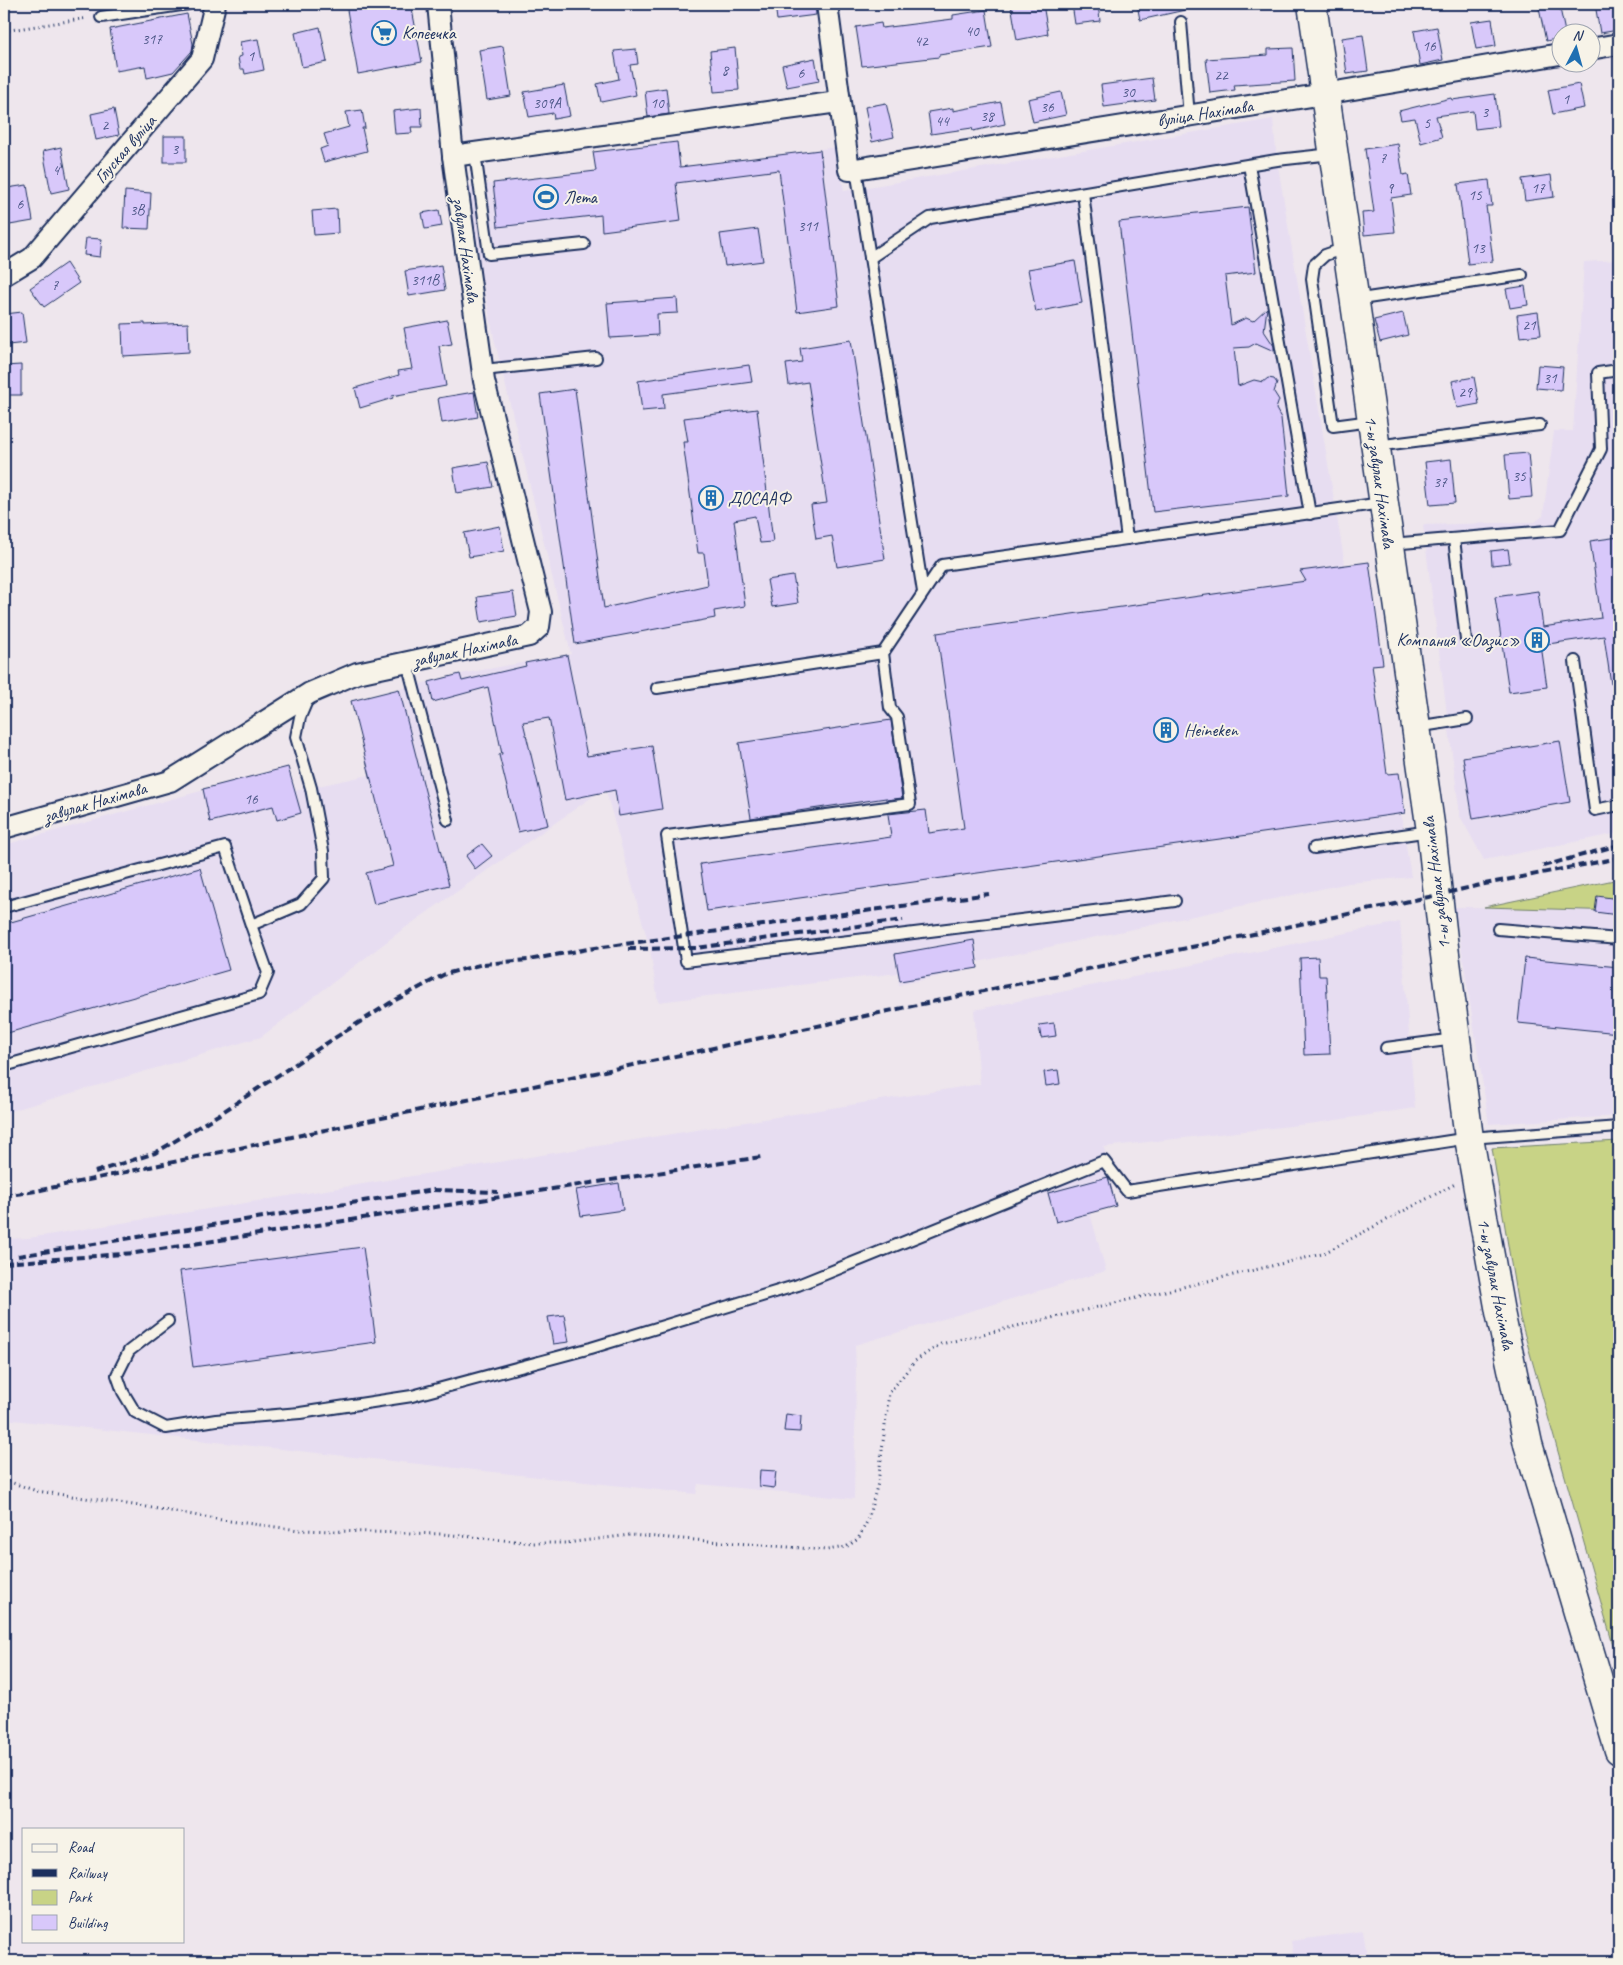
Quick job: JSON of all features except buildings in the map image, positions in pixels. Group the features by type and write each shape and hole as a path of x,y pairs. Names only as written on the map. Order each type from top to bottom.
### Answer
{"street":[{"name":"Глуская вуліца","path":"4,275 32,258 202,59 215,4"},
{"name":"завулак Нахімава","path":"4,828 170,781 310,693 357,673 530,636 538,627 541,612 482,370 452,156 438,4"},
{"path":"827,4 838,102 852,170"},
{"name":"1-ы завулак Нахімава","path":"1312,4 1353,300 1431,831 1456,1039 1475,1173 1500,1312 1528,1444 1619,1750"},
{"path":"1600,47 1619,44"},
{"name":"вуліца Нахімава","path":"852,170 1550,56"},
{"path":"452,156 838,102"}],"lane":[{"path":"102,17 188,4"},
{"path":"1181,22 1189,116"},
{"path":"475,153 489,254 584,244"},
{"path":"870,258 930,218 1249,165 1333,154"},
{"path":"1249,165 1310,514"},
{"path":"852,170 870,258 924,592"},
{"path":"1083,193 1127,539"},
{"path":"1346,248 1325,255 1314,265 1312,279 1333,426 1373,433 1540,425"},
{"path":"1353,300 1522,275"},
{"path":"482,370 596,358"},
{"path":"1389,544 1560,530 1601,449 1598,373 1619,370"},
{"path":"1175,901 686,961 667,836 910,804 896,717 890,708 883,653 942,564 1310,514 1383,502"},
{"path":"1454,539 1466,640"},
{"path":"657,688 883,653"},
{"path":"1574,661 1594,810 1619,805"},
{"path":"407,662 448,820"},
{"path":"251,925 301,904 324,878 324,851 296,737 300,717 310,693"},
{"path":"1416,727 1467,719"},
{"path":"1314,848 1431,831"},
{"path":"4,907 225,847 268,973 259,994 4,1066"},
{"path":"1498,929 1619,939"},
{"path":"1386,1048 1456,1039"},
{"path":"168,1321 129,1351 117,1375 123,1392 135,1412 166,1428 216,1420 300,1413 412,1396 591,1348 798,1285 1104,1161 1126,1191 1469,1138 1619,1128"}],"path":[{"path":"4,31 102,17"},
{"path":"4,1480 36,1491 299,1530 442,1534 532,1544 566,1543 630,1535 827,1550 846,1547 858,1539 867,1522 878,1483 889,1393 916,1361 942,1344 1322,1254 1475,1173"}],"shaded area":[{"path":"1273,119 1277,160 1345,565 1369,562 1383,664 1372,666 1387,774 1399,773 1405,813 1401,814 1411,877 1349,883 978,962 978,968 899,985 898,973 658,1002 650,949 605,788 402,930 261,1037 4,1113 4,845 288,767 295,791 369,775 351,701 460,674 571,654 494,338 464,187 595,171 593,152 677,142 680,167 837,147 844,191"},
{"path":"1619,260 1619,833 1484,860 1460,816 1423,525 1535,522 1543,516 1554,431 1573,431 1584,262"},
{"path":"1455,907 1619,908 1619,1116 1489,1124"},
{"path":"1400,922 1415,1108 1316,1123 1104,1147 1116,1206 1090,1213 1106,1271 855,1345 854,1499 698,1484 696,1494 4,1419 4,1239 29,1238 980,1084 974,1010"},
{"path":"1363,1931 1368,1961 1294,1961 1291,1941"}],"green space":[{"path":"1619,879 1619,911 1484,907"},
{"path":"1619,1141 1619,1666 1520,1318 1492,1148"}],"railway":[{"path":"1543,866 1619,845"},
{"path":"4,1196 36,1191 1480,885 1619,858"},
{"path":"95,1172 155,1153 218,1115 390,1003 445,974 483,964 528,960 588,949 989,894"},
{"path":"628,949 696,948 903,920"},
{"path":"4,1263 135,1253 761,1157"},
{"path":"18,1256 433,1190 498,1192"}],"place":[{"name":"Копеечка","path":"384,33"},
{"name":"Лета","path":"546,197"},
{"name":"ДОСААФ","path":"711,498"},
{"name":"Компания «Оазис»","path":"1537,640"},
{"name":"Heineken","path":"1166,730"}]}
